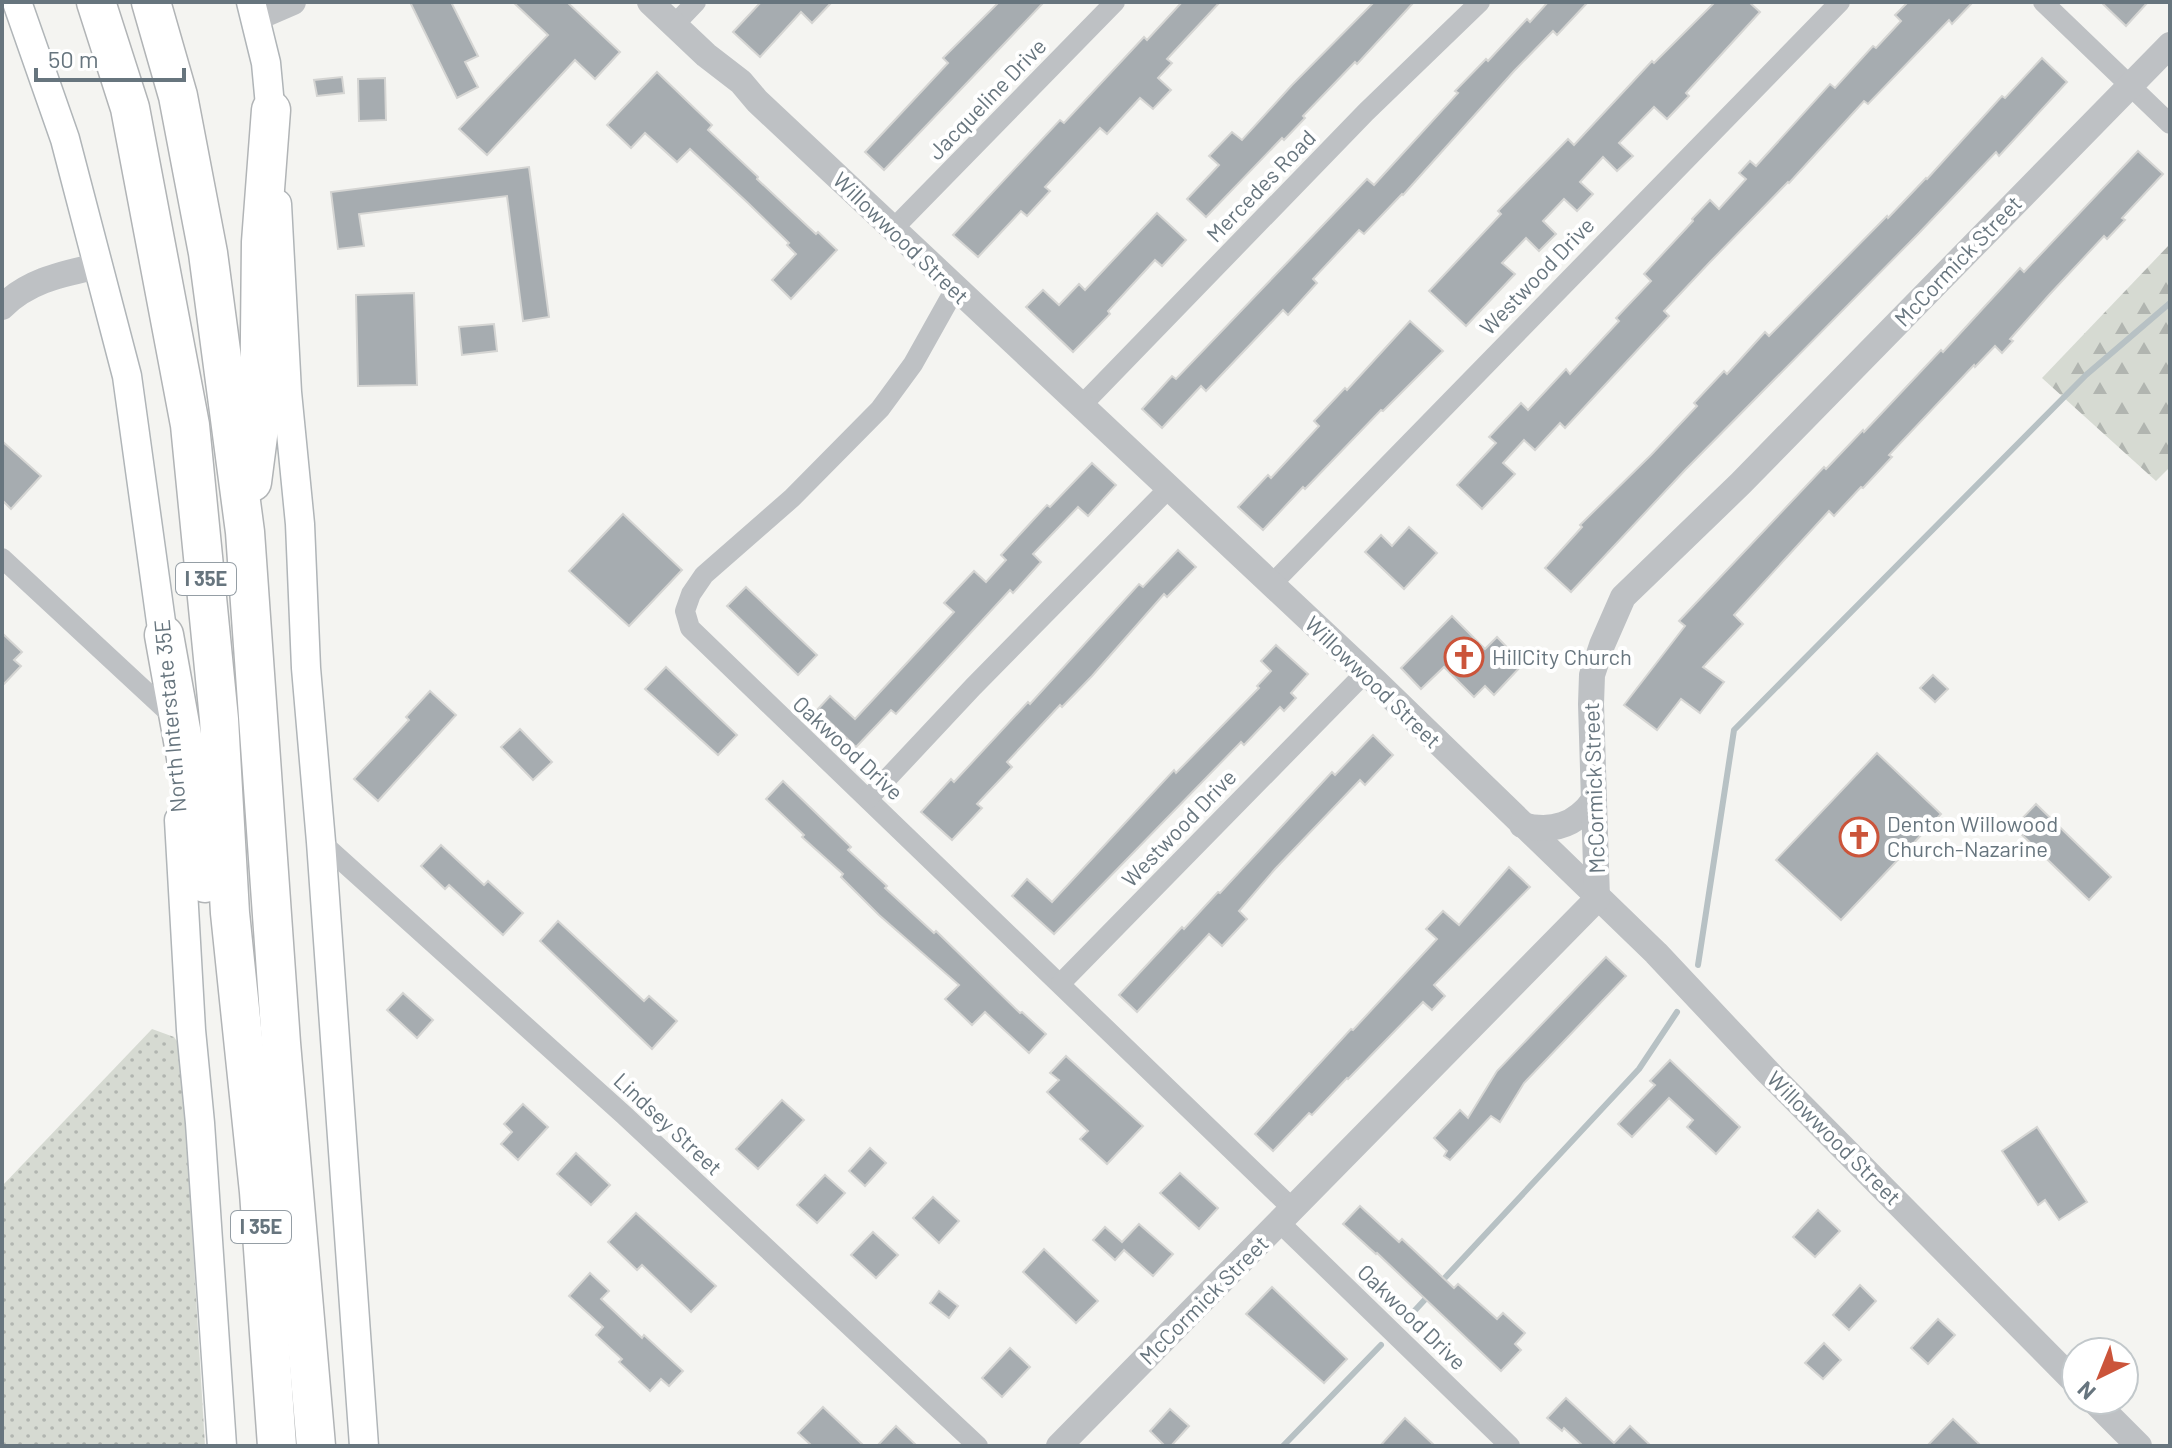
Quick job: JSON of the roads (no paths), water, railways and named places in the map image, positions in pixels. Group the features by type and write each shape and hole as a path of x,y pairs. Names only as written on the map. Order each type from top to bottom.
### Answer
{"highway":[{"name":"I 35E","path":"96,2 130,108 190,425 219,719 230,913 259,1192 277,1446"},
{"name":"I 35E","path":"151,2 178,96 208,253 245,532 281,1043 316,1446"},
{"path":"245,532 259,428 261,242 271,110"},
{"path":"164,635 196,813 224,1012 244,1056"},
{"path":"308,1343 329,1403 335,1446"}],"main road":[{"name":"North Interstate 35E","path":"17,2 65,139 127,376 164,635 222,1446"},
{"path":"254,10 266,63 271,110 287,392 300,524 306,668 364,1446"}],"street":[{"path":"254,10 293,2"},
{"name":"Willowwood Street","path":"650,2 741,82 757,101 1365,673 1656,953 1767,1071 2060,1367"},
{"path":"674,25 696,2"},
{"name":"Jacqueline Drive","path":"893,229 1115,2"},
{"name":"Mercedes Road","path":"1080,407 1366,112 1480,2"},
{"name":"Westwood Drive","path":"1271,585 1840,2"},
{"path":"2043,2 2170,124"},
{"name":"McCormick Street","path":"1059,1446 1597,899 1592,675 1623,597 1741,483 2170,45"},
{"path":"2,307 12,297 51,276 98,266"},
{"name":"Oakwood Drive","path":"955,289 913,364 880,409 792,498 704,575 691,594 685,611 690,628 1061,983 1510,1446"},
{"path":"868,799 973,687 1168,489"},
{"path":"2,558 168,712"},
{"name":"Westwood Drive","path":"1061,983 1365,673"},
{"path":"1522,825 1547,829 1560,827 1579,816 1594,800"},
{"name":"Lindsey Street","path":"321,842 624,1115 978,1446"},
{"path":"2109,1416 2139,1446"}],"waterway":[{"path":"1698,965 1734,730 2086,375 2170,303"},
{"path":"1441,1282 1639,1069 1677,1012"},
{"path":"1406,1320 1431,1293"},
{"path":"1283,1446 1381,1345"}],"place":[{"name":"HillCity Church","path":"1464,657"},
{"name":"Denton Willowood Church-Nazarine","path":"1859,837"}]}
